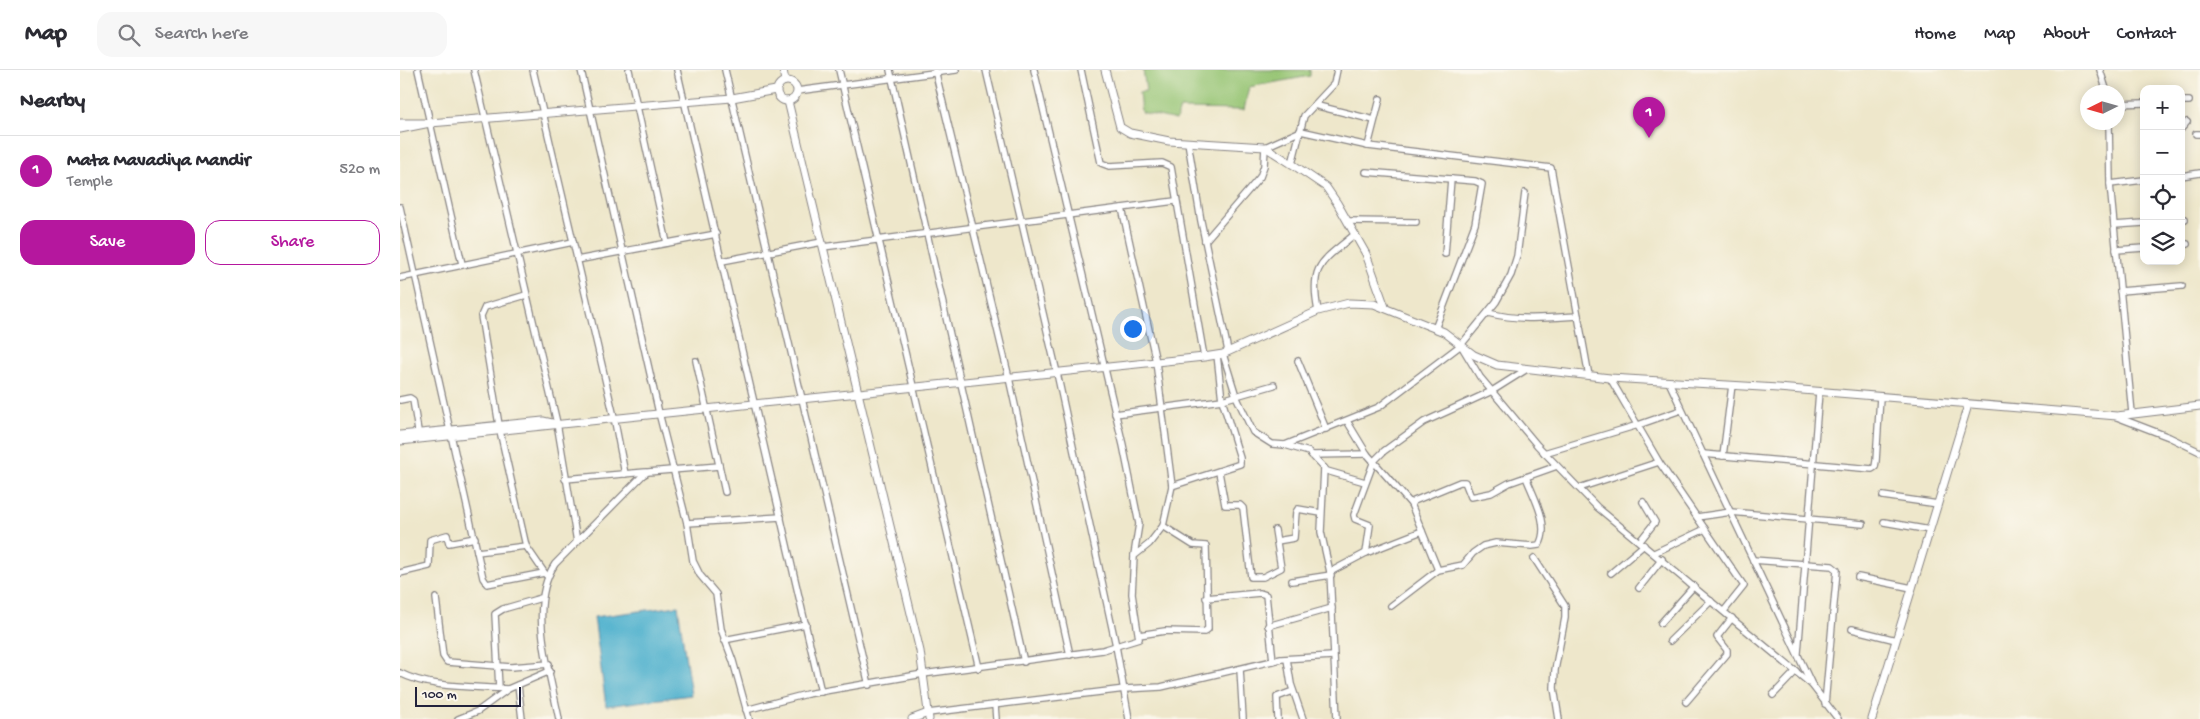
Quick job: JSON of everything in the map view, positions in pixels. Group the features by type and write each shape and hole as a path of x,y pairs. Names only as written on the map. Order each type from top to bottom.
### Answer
{"street":[{"path":"418,70 462,264"},
{"path":"474,70 556,423 577,542"},
{"path":"533,70 614,417 625,474"},
{"path":"581,70 696,569 716,594 724,640 733,661 748,719"},
{"path":"629,70 667,243"},
{"path":"677,70 756,403 821,692"},
{"path":"726,70 766,253 803,399 869,685"},
{"path":"783,70 785,81"},
{"path":"839,70 979,668"},
{"path":"890,70 1024,662"},
{"path":"797,91 936,71 956,70"},
{"path":"986,70 1057,373 1125,689 1129,719"},
{"path":"746,710 821,692 923,674 1070,655 1137,641 1139,635 1132,594 1134,556 1139,524 1034,70"},
{"path":"1081,70 1101,163 1109,166 1168,164 1173,172 1175,201 1204,357"},
{"path":"1105,70 1120,127 1130,133 1169,141 1264,147 1326,188 1348,221 1366,254 1384,307"},
{"path":"1292,164 1304,116 1334,84 1337,70"},
{"path":"2100,70 2104,85"},
{"path":"936,71 1009,378 1070,655"},
{"path":"400,129 430,123 732,98 776,90 785,81 793,83 797,91 796,96 788,101"},
{"path":"776,90 780,98 788,101"},
{"path":"1368,146 1380,99"},
{"path":"788,101 920,651 928,717"},
{"path":"2125,104 2140,103"},
{"path":"1314,105 1374,120"},
{"path":"400,123 418,121 430,123"},
{"path":"2109,130 2110,184 2132,413"},
{"path":"1264,147 1300,131 1368,146 1551,168 1589,376"},
{"path":"1188,142 1223,353 1236,396 1253,432 1272,444 1304,449 1331,473 1365,482"},
{"path":"1205,241 1260,176 1264,166 1264,147"},
{"path":"1366,172 1480,182 1482,188 1476,224 1435,329"},
{"path":"2185,175 2200,173"},
{"path":"1445,254 1451,179"},
{"path":"2110,184 2140,180"},
{"path":"1285,445 1347,421 1392,399 1460,345 1488,313 1511,275 1517,256 1525,193"},
{"path":"722,261 823,244 879,240 973,226 1175,201"},
{"path":"400,207 475,538 482,578 487,584 546,574"},
{"path":"1122,208 1156,362 1172,486 1163,526 1149,544 1134,556"},
{"path":"1348,221 1416,222"},
{"path":"2114,225 2140,222"},
{"path":"577,260 716,234"},
{"path":"1318,311 1314,284 1317,270 1323,262 1355,234"},
{"path":"400,278 572,242"},
{"path":"2116,250 2140,248"},
{"path":"2120,290 2182,286"},
{"path":"526,296 484,307 481,311 481,322 499,428 526,546 546,574"},
{"path":"400,441 418,436 450,432 858,394 1204,357 1223,353 1318,311 1349,303 1374,304 1384,307 1435,329 1474,355 1497,365 1527,369 1610,378 1732,385 2117,416 2200,406"},
{"path":"1488,313 1506,318 1531,320 1578,316"},
{"path":"1460,345 1492,391 1544,453 1597,507 1812,685"},
{"path":"1172,486 1238,466 1241,461 1222,400 1223,353"},
{"path":"696,361 725,492"},
{"path":"1298,361 1326,429"},
{"path":"1366,553 1370,525 1356,519 1354,515 1374,461 1392,444 1419,426 1492,391 1527,369"},
{"path":"1610,378 1659,462 1744,586 1724,611"},
{"path":"1669,382 1812,685 1838,719"},
{"path":"1115,414 1161,406 1222,400 1274,385"},
{"path":"1723,456 1732,385"},
{"path":"1798,656 1820,392"},
{"path":"1703,454 1868,470 1875,467 1880,397"},
{"path":"400,400 410,398 412,400 418,436"},
{"path":"1872,719 1968,405"},
{"path":"1544,453 1681,410"},
{"path":"2117,416 2170,437 2200,452"},
{"path":"1347,421 1367,454 1411,504 1438,570"},
{"path":"400,435 418,436"},
{"path":"1312,455 1367,454"},
{"path":"1579,488 1659,462"},
{"path":"565,479 719,466"},
{"path":"1411,504 1460,482 1465,482 1469,496 1473,497 1491,493 1509,483 1557,466"},
{"path":"1324,468 1321,513 1322,538 1330,574 1337,719"},
{"path":"559,719 540,618 541,598 546,574 639,478 648,472"},
{"path":"1219,472 1225,505 1240,505 1243,508 1251,578 1263,577 1281,568 1274,530"},
{"path":"1391,606 1438,570 1463,565 1473,553 1490,544 1539,545 1543,537 1544,528 1526,477"},
{"path":"1883,496 1938,504"},
{"path":"1611,573 1642,543 1655,522 1643,502"},
{"path":"1277,540 1294,538 1296,512 1298,510 1321,513"},
{"path":"1697,518 1731,512 1863,524"},
{"path":"687,524 781,517"},
{"path":"1884,522 1930,530"},
{"path":"1139,635 1165,631 1206,631 1209,626 1206,598 1206,546 1193,545 1163,526"},
{"path":"1654,553 1705,529"},
{"path":"1292,581 1330,574 1366,553 1422,531"},
{"path":"400,573 429,566 430,540 447,535 449,543 475,538"},
{"path":"478,552 526,546"},
{"path":"1534,558 1565,606 1565,618 1555,670 1554,688 1559,719"},
{"path":"1639,588 1662,559"},
{"path":"1753,560 1835,567 1837,574 1825,704"},
{"path":"1858,578 1912,588"},
{"path":"1661,623 1694,586"},
{"path":"1206,598 1263,594 1268,599 1268,626 1273,661"},
{"path":"436,598 445,660 451,663 498,666 548,664"},
{"path":"500,688 495,614 503,608 541,598"},
{"path":"1670,641 1711,601"},
{"path":"1268,626 1332,608"},
{"path":"1686,702 1727,654 1727,650 1717,637 1732,618"},
{"path":"724,640 770,633 806,624"},
{"path":"1852,629 1896,640"},
{"path":"912,719 995,705 1125,689 1161,687 1273,661 1333,656"},
{"path":"1287,659 1293,691 1303,719"},
{"path":"1240,669 1243,719"},
{"path":"458,719 478,710 508,689 550,671"},
{"path":"1773,695 1796,671"},
{"path":"400,673 418,680 437,683 508,689"},
{"path":"518,684 522,719"},
{"path":"1278,719 1277,697 1293,691"},
{"path":"995,705 996,719"}],"green space":[{"path":"1143,70 1310,70 1310,76 1249,87 1244,110 1180,109 1176,120 1141,112 1139,92 1146,91"}],"water":[{"path":"678,606 691,695 606,706 594,617"}],"place":[{"name":"Mata Mavadiya Mandir","path":"1649,138"}]}
